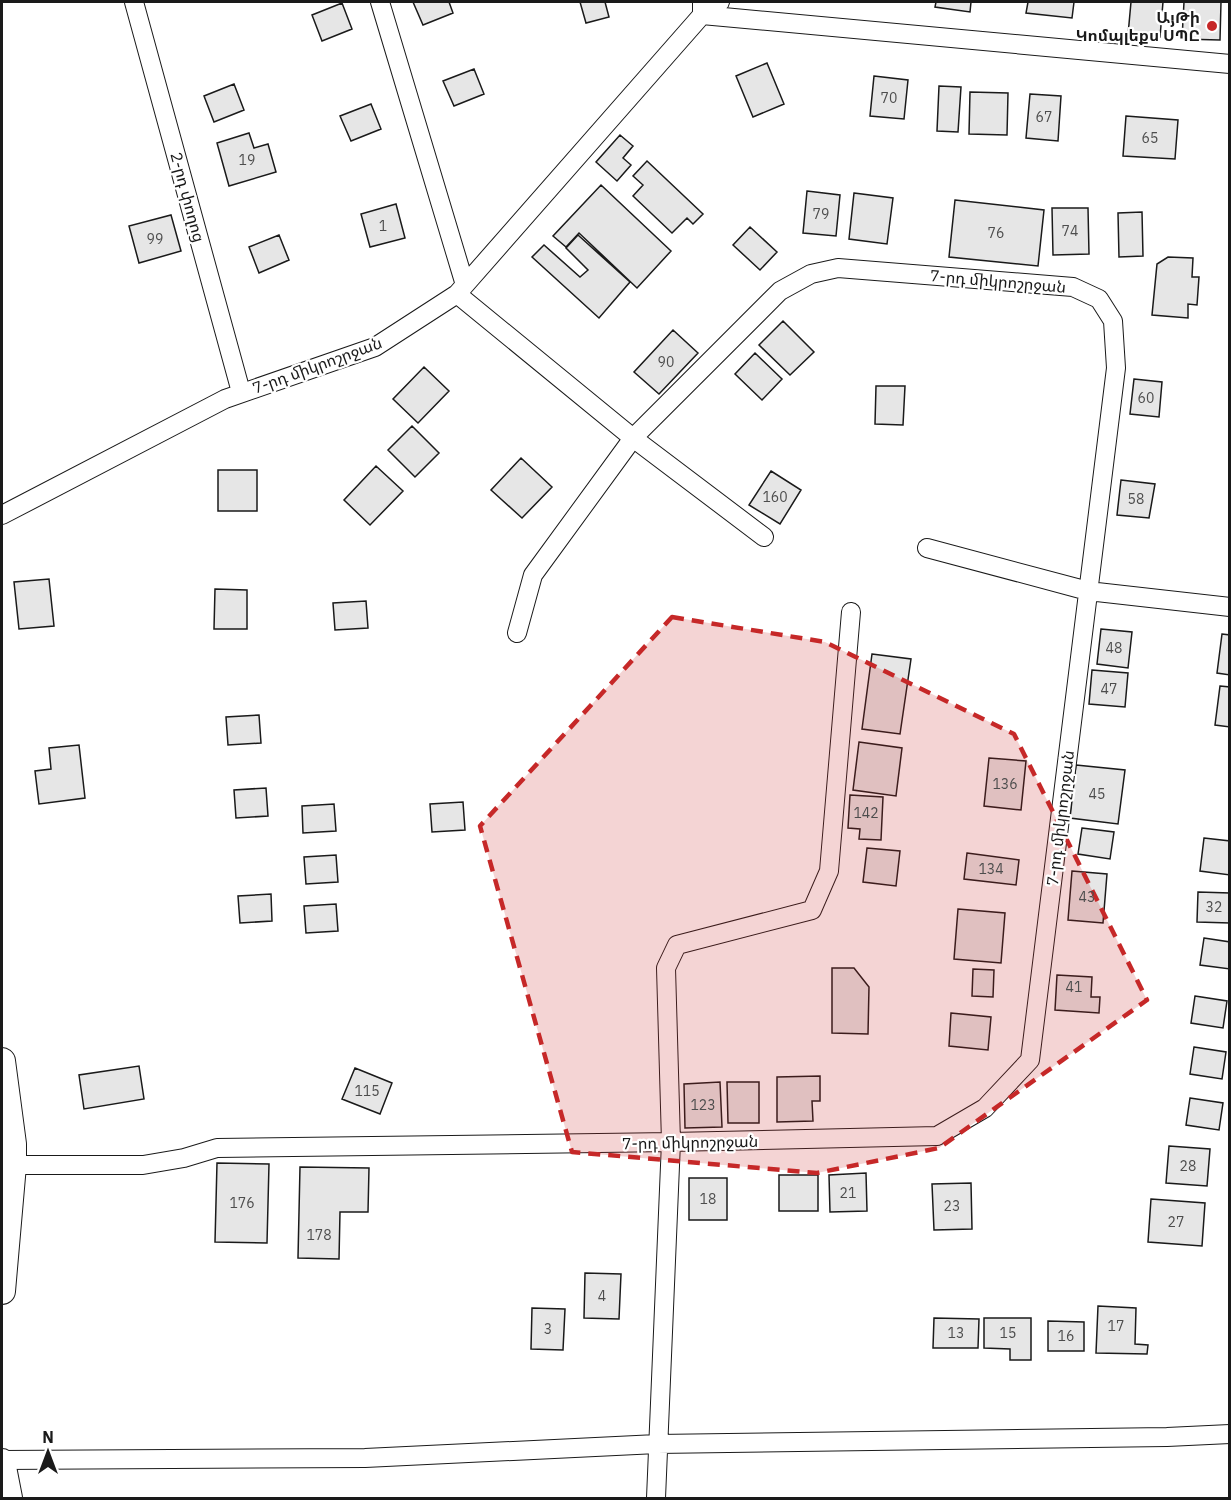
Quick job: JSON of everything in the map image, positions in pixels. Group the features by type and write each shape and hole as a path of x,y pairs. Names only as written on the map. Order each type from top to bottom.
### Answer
{"main road":[{"path":"2,1061 9,1152 2,1291"},
{"path":"2,1461 9,1498"}],"street":[{"name":"2-րդ փողոց","path":"134,2 242,392"},
{"path":"380,2 461,289 633,438 764,537"},
{"name":"7-րդ միկրոշրջան","path":"2,515 242,392 375,347 461,289 702,8 720,2"},
{"path":"702,8 1230,64"},
{"name":"7-րդ միկրոշրջան","path":"9,1152 143,1166 184,1158 217,1148 671,1143 937,1136 986,1108 1030,1060 1116,368 1113,321 1099,299 1073,287 838,268 811,274 780,291 633,438 533,575 517,633"},
{"path":"927,548 1088,591 1230,607"},
{"path":"656,1498 671,1143 666,968 676,945 812,910 829,871 851,612"},
{"path":"2,1461 365,1458 657,1444 1167,1437 1230,1434"}],"highlighted area":[{"path":"672,617 825,642 1014,734 1147,1000 939,1148 817,1173 572,1152 480,826"}],"building":[{"path":"413,2 449,2 453,13 423,25"},
{"path":"580,2 605,2 609,17 586,23"},
{"path":"936,2 971,2 970,12 935,7"},
{"path":"1028,2 1074,2 1072,18 1026,13"},
{"path":"1131,2 1163,2 1160,37 1128,35"},
{"path":"1184,2 1221,2 1220,40 1182,39"},
{"path":"342,3 352,29 322,41 312,15"},
{"path":"767,63 784,104 753,117 736,76"},
{"path":"474,69 484,94 454,106 443,81"},
{"path":"874,76 908,80 904,119 870,116"},
{"path":"234,84 244,110 214,122 204,96"},
{"path":"939,86 961,87 958,132 937,131"},
{"path":"970,92 1008,93 1007,135 969,134"},
{"path":"1030,94 1061,96 1058,141 1026,138"},
{"path":"371,104 381,129 351,141 340,116"},
{"path":"1126,116 1178,120 1175,159 1123,156"},
{"path":"249,133 254,148 268,144 276,172 229,186 217,143"},
{"path":"620,135 633,146 623,158 631,165 617,181 596,162"},
{"path":"647,161 703,214 693,224 687,218 672,233 633,196 643,185 633,176"},
{"path":"601,185 671,251 637,288 579,233 566,247 553,236"},
{"path":"807,191 840,195 836,236 803,233"},
{"path":"854,193 893,198 887,244 849,239"},
{"path":"955,200 1044,210 1038,266 949,257"},
{"path":"396,204 405,238 370,247 361,214"},
{"path":"1052,208 1088,208 1089,254 1053,255"},
{"path":"1142,212 1143,256 1119,257 1118,213"},
{"path":"171,215 181,251 139,263 129,226"},
{"path":"750,227 777,252 760,270 733,245"},
{"path":"279,235 289,260 259,273 249,247"},
{"path":"578,235 630,282 599,318 532,257 544,245 580,277 588,270 566,248"},
{"path":"1168,257 1193,258 1192,277 1199,277 1197,305 1188,304 1188,318 1152,315 1157,264"},
{"path":"783,321 814,352 790,375 759,345"},
{"path":"673,330 698,353 659,394 634,372"},
{"path":"755,353 782,379 762,400 735,374"},
{"path":"424,367 449,391 418,423 393,399"},
{"path":"1134,379 1162,382 1159,417 1130,414"},
{"path":"876,386 905,386 903,425 875,424"},
{"path":"412,426 439,453 415,477 388,450"},
{"path":"521,458 552,487 522,518 491,490"},
{"path":"376,466 403,491 370,525 344,500"},
{"path":"218,470 257,470 257,511 218,511"},
{"path":"771,471 801,490 780,524 749,505"},
{"path":"1121,480 1155,484 1149,518 1117,515"},
{"path":"49,579 54,626 19,629 14,582"},
{"path":"215,589 247,590 247,629 214,629"},
{"path":"366,601 368,628 335,630 333,603"},
{"path":"1101,629 1132,632 1128,668 1097,664"},
{"path":"1222,634 1230,635 1230,675 1217,673"},
{"path":"872,654 911,659 900,734 862,729"},
{"path":"1092,670 1128,673 1125,707 1089,704"},
{"path":"1220,686 1230,687 1230,727 1215,725"},
{"path":"259,715 261,743 228,745 226,717"},
{"path":"859,742 902,748 896,796 853,790"},
{"path":"79,745 85,798 39,804 35,771 51,769 49,748"},
{"path":"989,758 1026,761 1021,810 984,806"},
{"path":"1076,765 1125,770 1118,824 1070,818"},
{"path":"266,788 268,816 236,818 234,790"},
{"path":"850,795 883,797 881,840 859,839 860,829 848,828"},
{"path":"463,802 465,830 432,832 430,804"},
{"path":"334,804 336,831 303,833 302,806"},
{"path":"1082,828 1114,832 1110,859 1078,854"},
{"path":"1204,838 1230,841 1230,875 1200,871"},
{"path":"867,848 900,851 896,886 863,882"},
{"path":"967,853 1019,860 1016,885 964,879"},
{"path":"336,855 338,882 306,884 304,857"},
{"path":"1072,871 1107,874 1103,923 1068,920"},
{"path":"1198,892 1230,893 1230,923 1197,922"},
{"path":"271,894 272,921 240,923 238,896"},
{"path":"336,904 338,931 306,933 304,906"},
{"path":"958,909 1005,913 1001,963 954,959"},
{"path":"1204,938 1230,942 1230,969 1200,965"},
{"path":"832,968 854,968 869,987 868,1034 832,1033"},
{"path":"973,969 994,970 993,997 972,996"},
{"path":"1057,975 1092,977 1091,997 1100,997 1099,1013 1055,1010"},
{"path":"1195,996 1227,1001 1223,1028 1191,1023"},
{"path":"951,1013 991,1017 988,1050 949,1046"},
{"path":"1194,1047 1226,1052 1222,1079 1190,1074"},
{"path":"139,1066 144,1099 84,1109 79,1075"},
{"path":"355,1068 392,1083 380,1114 342,1099"},
{"path":"820,1076 820,1101 812,1101 813,1121 777,1122 777,1077"},
{"path":"720,1082 722,1127 685,1128 684,1084"},
{"path":"727,1082 759,1082 759,1123 728,1123"},
{"path":"1190,1098 1223,1103 1219,1130 1186,1125"},
{"path":"1169,1146 1210,1149 1207,1186 1166,1183"},
{"path":"217,1163 269,1164 267,1243 215,1242"},
{"path":"300,1167 369,1168 368,1212 340,1212 339,1259 298,1258"},
{"path":"866,1173 867,1211 830,1212 829,1175"},
{"path":"779,1175 818,1175 818,1211 779,1211"},
{"path":"689,1178 727,1178 727,1220 689,1220"},
{"path":"971,1183 972,1229 934,1230 932,1184"},
{"path":"1151,1199 1205,1203 1202,1246 1148,1242"},
{"path":"585,1273 621,1274 619,1319 584,1318"},
{"path":"1098,1306 1136,1308 1135,1344 1148,1345 1147,1354 1096,1353"},
{"path":"532,1308 565,1309 563,1350 531,1349"},
{"path":"934,1318 979,1319 978,1348 933,1348"},
{"path":"984,1318 1031,1318 1031,1360 1010,1360 1010,1349 984,1348"},
{"path":"1048,1321 1084,1322 1084,1351 1048,1351"}],"place":[{"name":"ԱյԹի Կոմպլեքս ՍՊԸ","path":"1212,26"}]}
